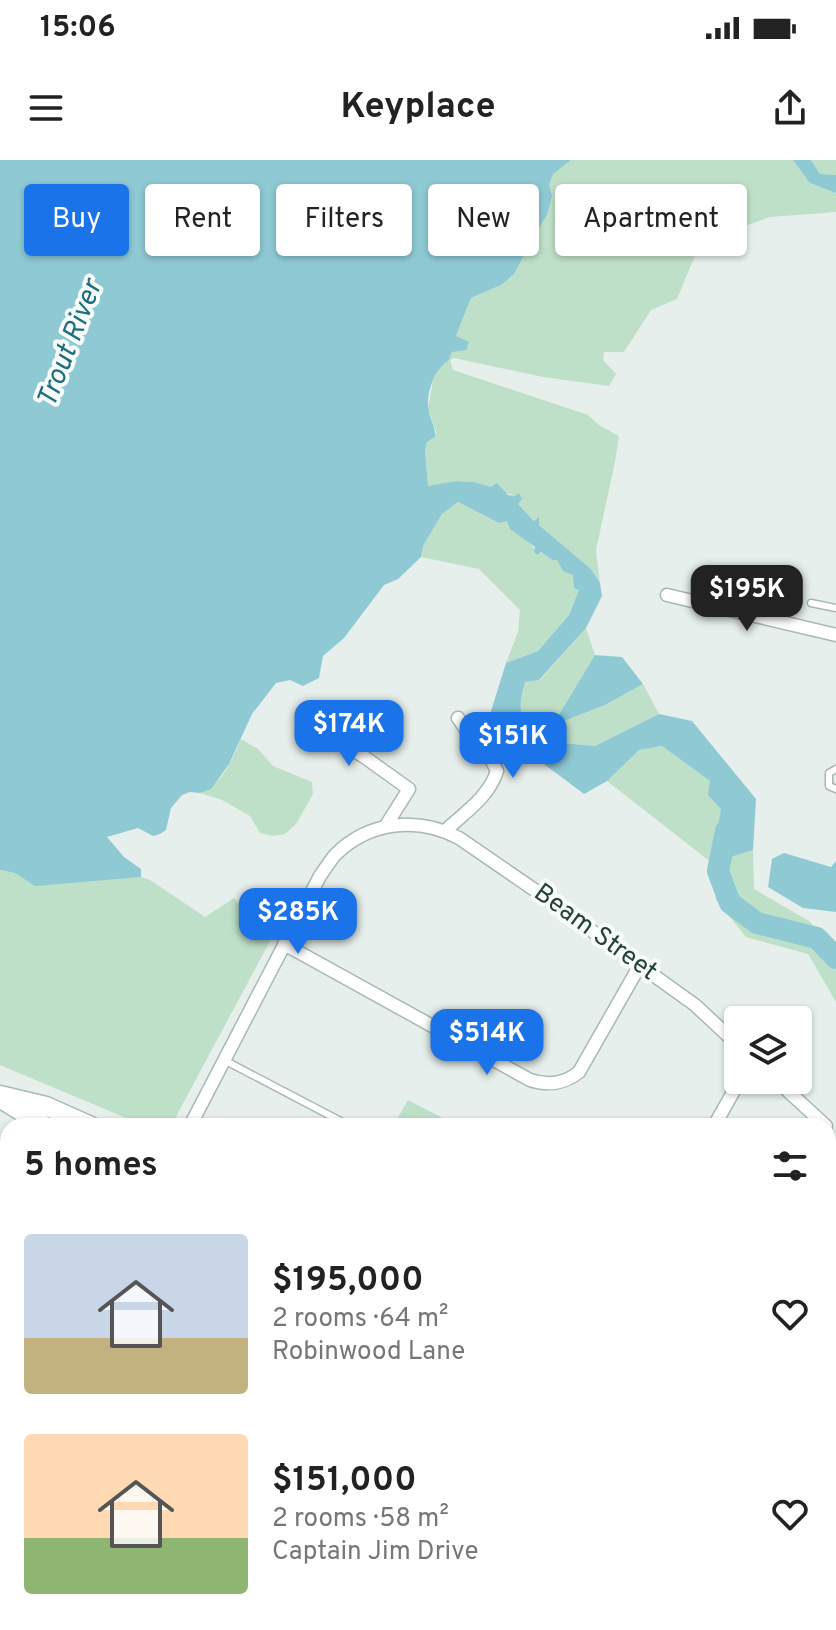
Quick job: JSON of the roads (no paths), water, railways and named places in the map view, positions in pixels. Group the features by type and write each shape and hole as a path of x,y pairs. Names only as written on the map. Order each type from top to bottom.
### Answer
{"main road":[{"path":"0,1097 33,1118"},
{"path":"0,1097 46,1106 73,1118"}],"street":[{"path":"667,595 836,635"},
{"path":"308,710 327,726 334,740 363,756 409,789 385,827"},
{"path":"194,1118 320,876 335,856 354,840 385,827 412,824 445,831 493,783 497,771 492,761 458,718"},
{"name":"Beam Street","path":"445,831 640,965 695,1005 724,1032"},
{"path":"284,944 542,1084 569,1080 579,1072 640,965"},
{"path":"719,1118 732,1094"},
{"path":"791,1094 817,1118"}],"lane":[{"path":"811,603 836,608"},
{"path":"836,769 829,773 828,779 829,786 836,789"},
{"path":"224,1060 335,1118"}],"water":[{"name":"Trout River","path":"0,160 571,160 553,174 549,185 552,196 547,215 539,228 539,184 428,184 428,256 523,256 514,274 501,285 471,298 456,336 469,342 466,350 452,352 432,383 428,405 435,437 427,442 425,450 428,486 456,481 491,487 497,483 508,495 519,493 522,499 518,504 534,521 539,517 539,525 591,569 600,583 602,596 586,628 539,680 525,682 521,708 525,720 546,736 595,655 622,657 643,684 605,705 564,721 556,738 562,743 595,746 659,714 692,721 756,799 753,850 712,863 721,809 708,795 710,781 662,746 639,750 607,781 584,794 500,731 491,711 506,663 538,651 569,615 579,590 574,588 573,575 563,571 557,560 541,552 537,555 535,547 510,529 507,521 499,523 458,502 442,514 423,546 421,557 398,579 384,585 344,638 323,656 319,678 303,686 290,680 276,683 252,714 229,764 211,789 182,795 171,808 166,830 160,834 153,836 138,828 107,837 124,857 141,869 141,877 35,886 15,873 0,870"},
{"path":"793,160 811,160 820,174 836,175 836,193 810,183"},
{"path":"784,853 831,867 836,861 836,912 803,908 768,887 772,859"}],"waterway":[{"path":"726,831 718,871 730,903 757,923 817,938 836,958"}]}
